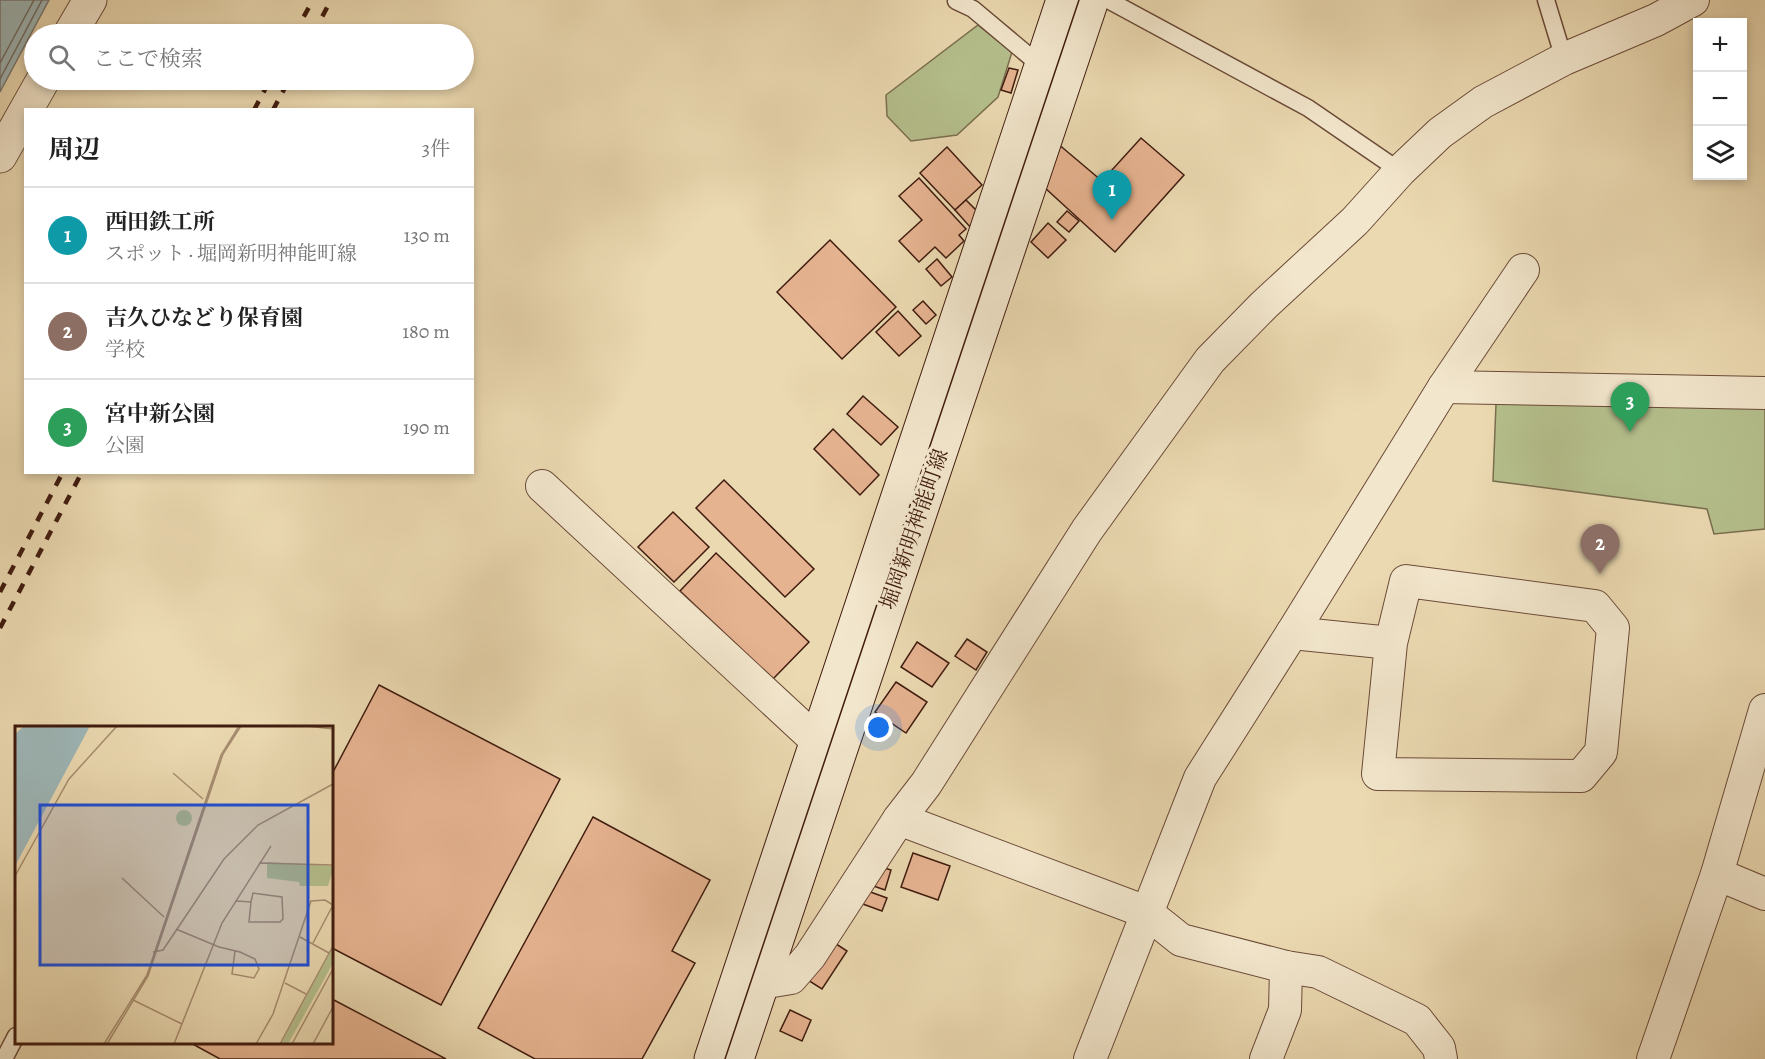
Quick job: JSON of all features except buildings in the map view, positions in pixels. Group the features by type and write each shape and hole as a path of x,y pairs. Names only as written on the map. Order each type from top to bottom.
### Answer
{"main road":[{"path":"76,24 90,0"},
{"name":"堀岡新明神能町線","path":"737,1059 752,976 817,741 1063,0"},
{"name":"堀岡新明神能町線","path":"711,1059 752,976 1092,0"},
{"path":"27,108 37,90"},
{"path":"0,156 24,114"}],"street":[{"path":"752,976 773,981 791,978 810,956 899,819 926,784 1087,530 1210,360 1264,305 1355,221 1400,171 1440,133 1483,102 1564,59 1656,20 1693,0"},
{"path":"1090,1059 1200,778 1444,387 1523,270"},
{"path":"1444,387 1765,393"},
{"path":"542,486 817,741"},
{"path":"1406,581 1595,606 1613,628 1601,752 1581,776 1378,774 1391,643 1406,581"},
{"path":"1292,633 1391,643"},
{"path":"1653,1059 1717,874 1765,710"},
{"path":"899,819 1146,912 1181,940 1286,967 1318,972 1417,1020 1439,1048 1441,1059"},
{"path":"1717,874 1765,894"},
{"path":"1266,1059 1285,1010 1286,967"}],"lane":[{"path":"1108,0 1308,108 1400,171"},
{"path":"1546,0 1564,59"},
{"path":"956,2 973,9 1041,66"},
{"path":"4,1059 15,1038"}],"green space":[{"path":"978,25 1012,52 998,97 957,135 911,141 887,116 886,95"},
{"path":"1497,378 1765,383 1765,529 1714,534 1707,509 1493,481"}],"water":[{"path":"0,0 49,0 36,24 24,24 24,47 0,92"}],"tram line":[{"path":"725,1059 1079,0"}],"railway":[{"path":"300,24 313,0"},
{"path":"318,24 331,0"},
{"path":"255,108 265,90"},
{"path":"274,108 284,90"},
{"path":"0,592 62,474"},
{"path":"0,628 81,474"}],"place":[{"name":"西田鉄工所","path":"1112,220"},
{"name":"宮中新公園","path":"1630,432"},
{"name":"吉久ひなどり保育園","path":"1600,574"}]}
